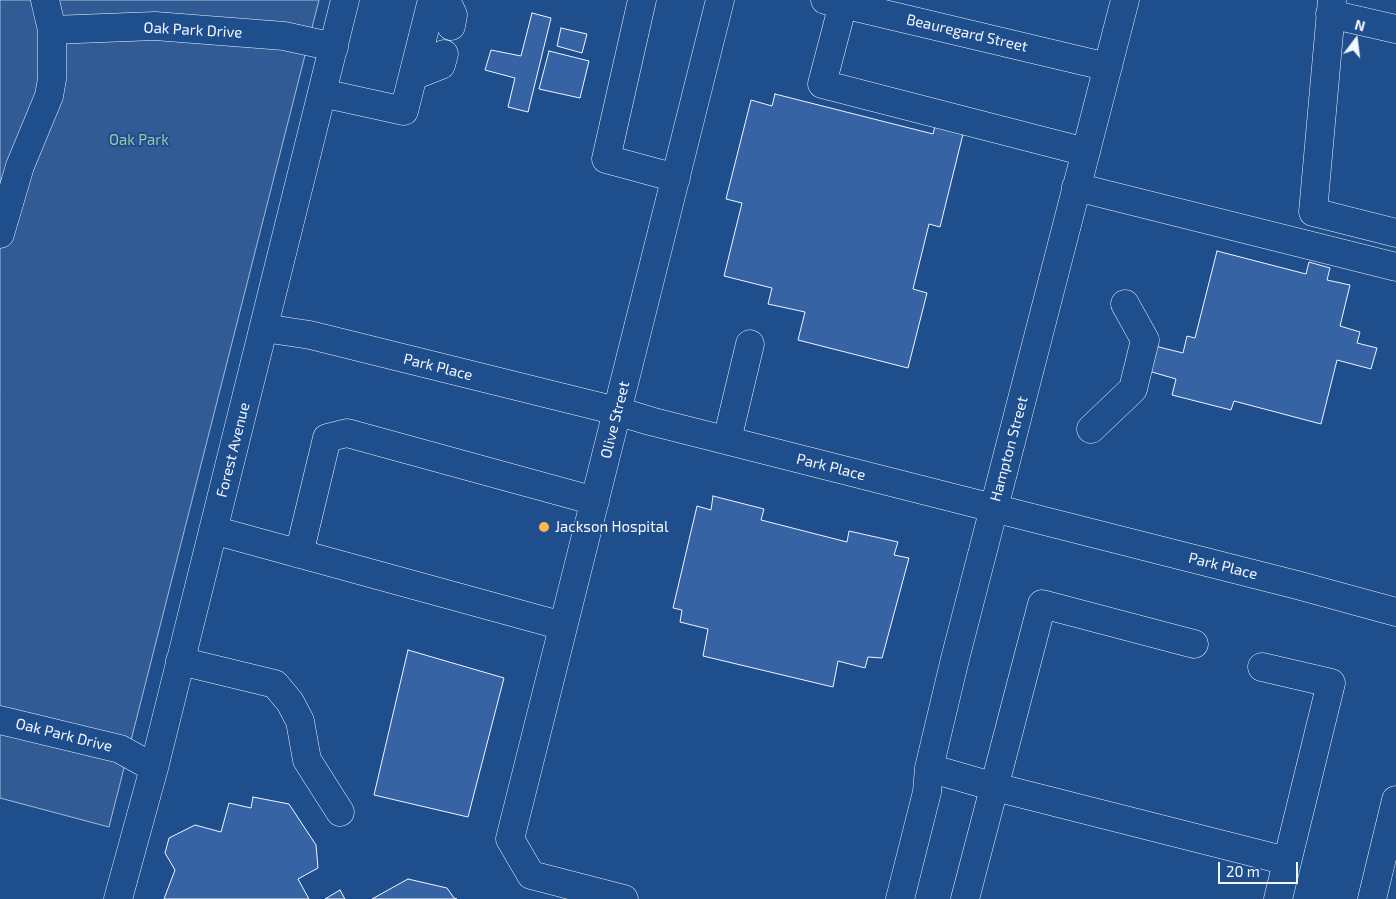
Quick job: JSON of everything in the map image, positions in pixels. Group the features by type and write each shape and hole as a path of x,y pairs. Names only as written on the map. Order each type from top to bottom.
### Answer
{"street":[{"path":"0,234 10,164 49,96 52,79 52,30 45,0"},
{"name":"Forest Avenue","path":"118,899 154,768 345,0"},
{"path":"322,93 404,111 432,0"},
{"path":"446,0 454,15 451,26"},
{"path":"642,0 606,160 676,178"},
{"name":"Olive Street","path":"624,899 531,875 510,840 720,0"},
{"name":"Hampton Street","path":"900,899 927,792 929,768 993,508 1125,0"},
{"path":"834,2 822,84 1086,152"},
{"name":"Beauregard Street","path":"834,2 1108,67"},
{"path":"1396,29 1331,7 1313,212 1396,233"},
{"name":"Oak Park Drive","path":"52,30 155,26 284,36 334,47"},
{"path":"413,76 441,64 444,54"},
{"path":"1076,187 1396,267"},
{"path":"1091,429 1133,390 1145,340 1125,304"},
{"name":"Park Place","path":"264,328 310,335 617,411 1396,612"},
{"path":"727,440 750,344"},
{"path":"300,554 327,438 347,433 595,501"},
{"path":"213,530 563,626"},
{"path":"965,899 1042,604 1194,644"},
{"path":"180,661 275,684 290,702 300,721 307,760 340,812"},
{"path":"1262,667 1330,683 1278,899"},
{"name":"Oak Park Drive","path":"0,720 120,749 154,768"},
{"path":"929,768 1287,861"},
{"path":"1372,899 1396,800"}],"shaded area":[{"name":"Oak Park","path":"0,0 319,0 109,827 0,798"}],"building":[{"path":"532,13 551,18 528,112 508,107 515,78 485,70 491,50 521,56"},
{"path":"561,28 587,34 582,53 557,46"},
{"path":"549,51 589,61 580,98 539,89"},
{"path":"775,94 933,134 936,122 964,130 940,227 929,224 913,289 927,293 908,368 798,340 805,312 768,304 772,288 724,276 742,203 726,199 751,100 772,106"},
{"path":"1217,251 1306,274 1309,262 1330,268 1327,280 1350,285 1340,326 1360,332 1357,343 1377,348 1371,369 1337,360 1321,424 1234,401 1231,410 1172,395 1176,379 1145,370 1151,345 1183,353 1187,336 1195,338"},
{"path":"713,496 764,509 761,520 847,542 849,531 898,542 894,555 909,558 882,658 868,657 865,668 838,661 833,687 703,656 708,629 680,622 682,610 673,608 697,506 711,510"},
{"path":"408,650 504,678 468,817 374,795"},
{"path":"253,797 289,804 316,845 318,868 298,879 309,899 164,899 175,870 165,853 169,838 195,825 221,832 229,803 251,808"},
{"path":"408,879 447,888 454,898 457,899 372,899"},
{"path":"340,890 345,899 325,899"}],"place":[{"name":"Jackson Hospital","path":"544,527"}]}
